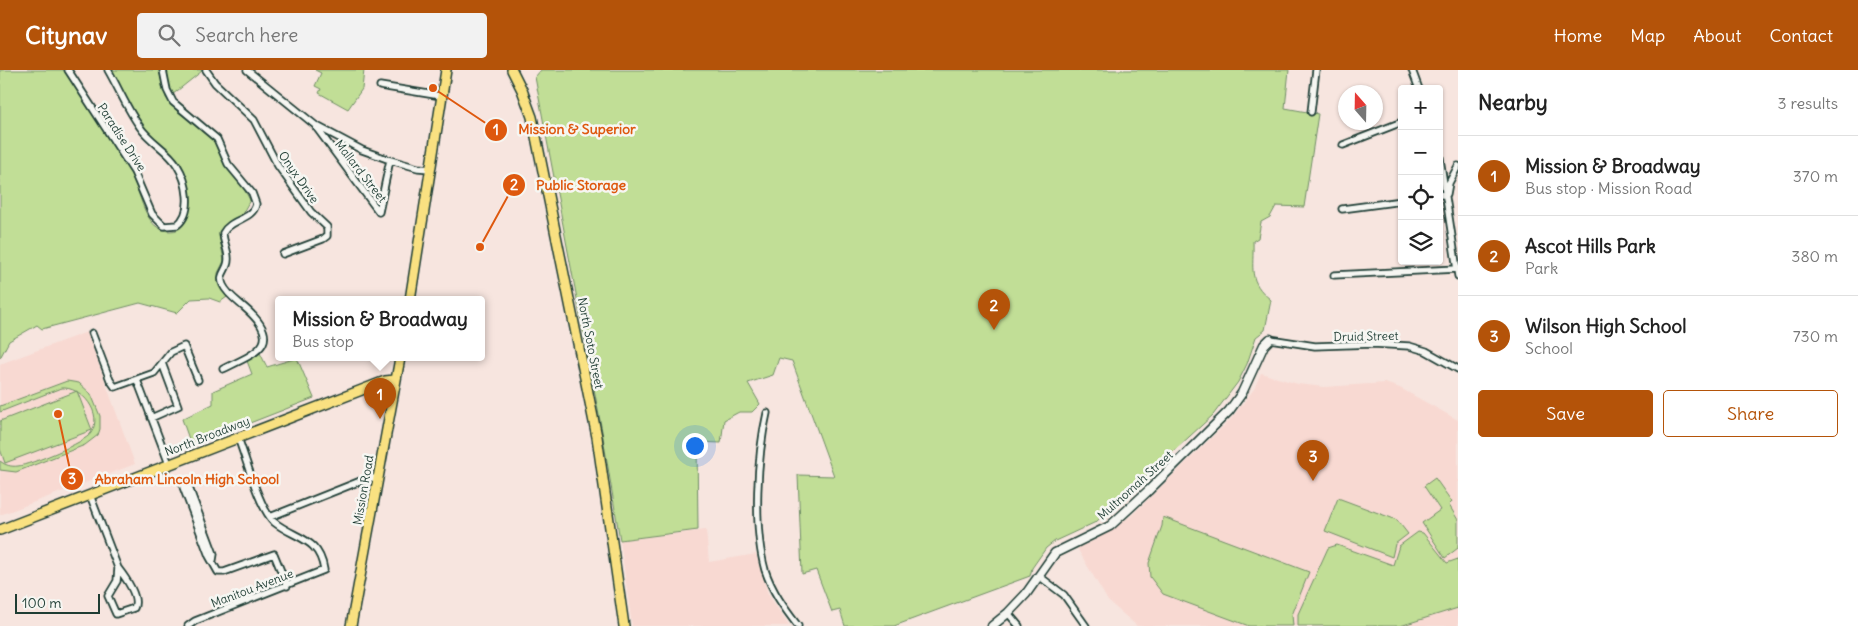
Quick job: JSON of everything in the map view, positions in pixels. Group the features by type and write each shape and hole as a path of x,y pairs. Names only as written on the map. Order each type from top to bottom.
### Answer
{"main road":[{"path":"411,296 446,70"},
{"name":"North Soto Street","path":"513,70 532,117 594,418 624,626"},
{"name":"Mission Road","path":"351,626 399,361"},
{"name":"North Broadway","path":"0,530 384,381 395,380"}],"street":[{"name":"Paradise Drive","path":"68,70 134,172 152,214 164,226 177,225 185,216 188,203 185,182 178,165 141,129 108,70"},
{"path":"163,70 169,97 217,139 228,164 252,193 256,204 250,214 232,224 223,233 228,260 221,278 223,286 257,320 264,337 264,344 259,351 223,369"},
{"name":"Onyx Drive","path":"206,70 214,83 254,120 278,166 311,212 327,227 327,236 323,239 283,254"},
{"path":"247,70 315,125 362,150 418,168 431,168"},
{"path":"1311,112 1316,70"},
{"path":"1412,70 1418,85"},
{"path":"380,86 441,96"},
{"path":"1343,144 1398,123"},
{"name":"Mallard Street","path":"315,125 379,212 390,160"},
{"path":"1447,194 1449,183 1458,166"},
{"path":"1334,275 1457,272 1443,173"},
{"path":"1443,194 1447,194"},
{"path":"1342,209 1398,201"},
{"path":"92,333 112,385 120,386 154,373 170,352 184,346 198,380"},
{"name":"Druid Street","path":"1270,339 1315,346 1373,344 1409,346 1426,351 1458,369"},
{"name":"Multnomah Street","path":"992,626 1026,594 1055,553 1110,526 1223,417 1242,393 1264,345 1270,339"},
{"path":"151,418 178,406 162,363"},
{"path":"137,380 169,464"},
{"path":"767,413 760,459 758,498 765,569 773,589 798,626"},
{"path":"238,438 262,504 270,517 368,478 377,478"},
{"path":"213,560 214,554 188,485 184,482 182,487 209,556 220,573 274,554 287,586"},
{"path":"90,495 118,568 128,583 136,606 116,614 108,596 118,581 118,568"},
{"name":"Manitou Avenue","path":"188,626 195,621 324,570 320,555 312,544 270,517"},
{"path":"1039,576 1064,595 1086,626"},
{"path":"1008,613 1019,626"}],"shaded area":[{"path":"87,332 135,464 0,515 0,364"},
{"path":"1261,373 1298,384 1324,387 1385,383 1400,388 1458,420 1458,626 1137,626 1108,601 1077,548 1095,540 1131,516 1232,418 1254,389"},
{"path":"706,530 709,562 756,554 768,594 789,626 632,626 620,540"}],"green space":[{"path":"0,70 65,70 125,162 151,221 159,228 170,231 179,229 185,224 188,215 190,205 188,183 185,174 175,157 152,136 137,118 112,70 159,70 166,98 178,112 203,130 218,146 230,172 240,182 250,200 241,216 228,222 219,234 224,261 218,273 218,283 227,297 220,302 209,298 191,299 177,313 140,303 42,329 37,325 9,341 0,358"},
{"path":"166,70 201,70 202,71 172,95"},
{"path":"315,70 364,70 362,89 348,109 319,93 321,89 315,86 321,73"},
{"path":"541,70 1289,70 1285,108 1318,114 1304,207 1276,206 1270,217 1261,222 1258,238 1253,241 1253,274 1258,286 1271,300 1265,330 1256,337 1247,364 1238,382 1213,415 1096,522 1055,541 1046,548 1032,568 1030,576 894,626 845,626 840,610 832,612 816,570 802,574 798,475 834,476 792,361 779,358 773,375 748,383 760,404 752,412 739,412 724,420 721,443 697,442 698,530 620,540 602,431 535,77"},
{"path":"260,353 267,367 287,361 298,361 314,398 196,444 190,442 182,419 213,404 213,391 252,374 247,361"},
{"path":"67,381 79,383 91,394 100,416 98,435 85,445 16,472 0,470 0,461 11,466 24,465 69,447 91,433 95,418 93,410 83,396 69,389 61,388 0,412 0,406"},
{"path":"77,391 92,430 5,463 0,449 0,421"},
{"path":"1435,478 1452,502 1449,505 1458,520 1458,548 1445,558 1422,523 1440,510 1424,486"},
{"path":"1338,498 1397,520 1408,534 1395,544 1392,557 1325,531"},
{"path":"1163,517 1309,572 1292,615 1293,626 1249,626 1163,594 1150,577 1149,563 1162,526"},
{"path":"1418,532 1423,533 1447,563 1458,559 1458,608 1400,626 1298,626 1298,614 1328,548 1337,545 1393,565 1399,546"}],"place":[{"name":"Mission & Superior","path":"433,88"},
{"name":"Public Storage","path":"480,247"},
{"name":"Ascot Hills Park","path":"994,330"},
{"name":"Abraham Lincoln High School","path":"58,414"},
{"name":"Mission & Broadway","path":"380,419"},
{"name":"Wilson High School","path":"1313,481"}]}
